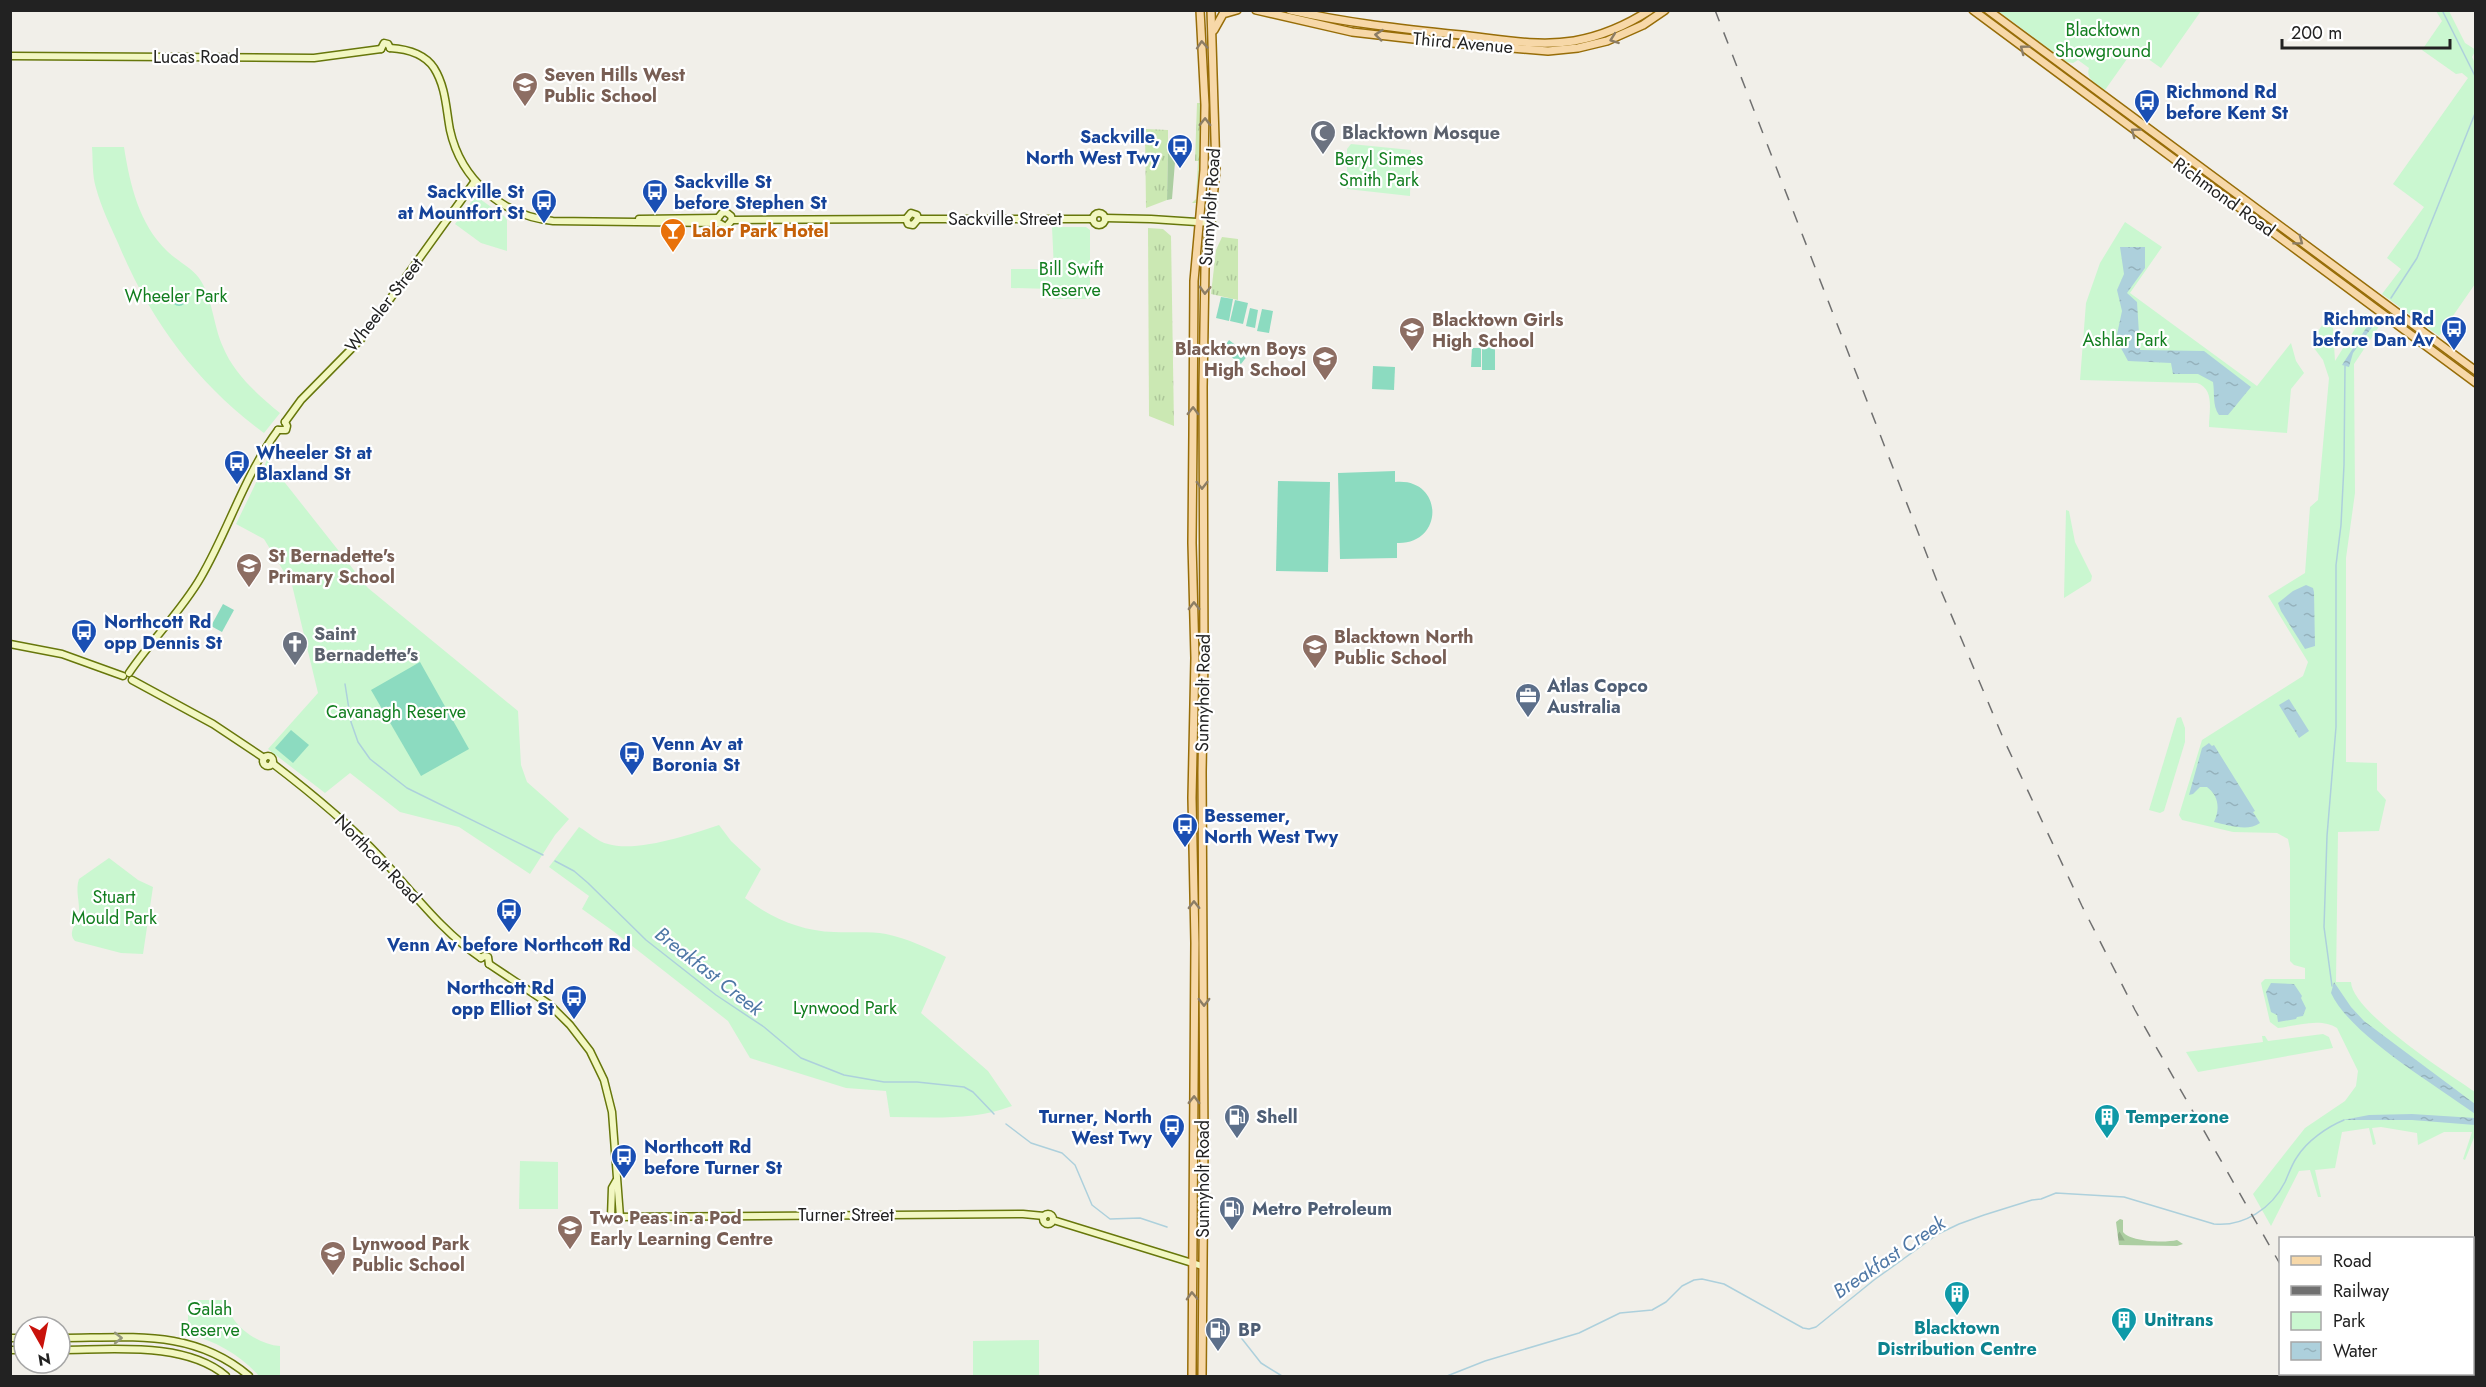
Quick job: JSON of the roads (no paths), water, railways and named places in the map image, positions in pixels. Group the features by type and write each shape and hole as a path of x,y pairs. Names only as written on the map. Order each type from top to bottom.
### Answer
{"main road":[{"name":"Sunnyholt Road","path":"1192,1377 1191,1264 1195,966 1192,798 1195,658 1192,531 1194,281 1204,170 1205,105 1200,10"},
{"name":"Sunnyholt Road","path":"1202,1377 1203,369 1205,268 1212,224 1216,171 1211,10"},
{"path":"1213,32 1223,14 1237,10"},
{"name":"Third Avenue","path":"1256,10 1352,32 1548,51 1578,48 1607,41 1643,25 1665,10"},
{"name":"Third Avenue","path":"1290,10 1352,23 1543,43 1576,40 1603,34 1627,24 1650,10"},
{"name":"Richmond Road","path":"1973,10 2475,383"},
{"name":"Richmond Road","path":"1988,10 2475,371"}],"street":[{"name":"Lucas Road","path":"10,56 314,58 381,49 384,43 388,44 390,48 412,51 426,59 434,68 442,86 457,151 475,181"},
{"path":"475,181 500,203 532,218 553,221 718,221 728,226 732,220 726,212 722,213 718,221"},
{"name":"Wheeler Street","path":"128,676 193,590 214,552 249,474 278,430 286,430 285,422 301,400 362,338 475,181"},
{"name":"Sackville Street","path":"732,220 906,219 908,224 913,225 918,219 1092,219 1098,226 1104,224 1105,218 1198,222"},
{"path":"1198,222 1212,224"},
{"path":"10,644 62,654 128,676"},
{"name":"Northcott Road","path":"128,676 213,724 264,758 271,758 272,763 346,823 448,932 481,958 488,957 489,964 556,1010 590,1051 604,1080 614,1132 616,1180"},
{"path":"616,1180 619,1188 620,1217"},
{"name":"Turner Street","path":"616,1180 612,1188 611,1217 1023,1214 1044,1216 1046,1223 1053,1220 1191,1264"},
{"path":"1191,1264 1202,1266"},
{"path":"72,1338 136,1338 183,1342 217,1354 249,1377"},
{"path":"72,1350 151,1350 174,1354 204,1363 226,1377"}],"water":[{"path":"2120,247 2145,247 2145,268 2127,293 2137,302 2140,350 2204,351 2251,387 2228,415 2219,415 2217,411 2213,382 2198,374 2173,374 2171,363 2128,361 2116,339 2122,311 2117,290 2124,274"},
{"path":"2374,316 2378,319 2353,353 2349,367 2342,365"},
{"path":"2306,585 2313,588 2314,592 2315,646 2305,649 2278,603 2293,591"},
{"path":"2289,699 2309,731 2299,738 2279,705"},
{"path":"2209,743 2214,745 2255,811 2253,812 2260,823 2255,826 2232,826 2214,822 2217,803 2214,794 2207,787 2200,787 2189,795 2202,748"},
{"path":"2334,982 2364,1021 2475,1104 2475,1114 2396,1059 2356,1026 2331,993"},
{"path":"2271,983 2294,984 2306,1008 2303,1016 2278,1022 2277,1015 2271,1012 2266,992"},
{"path":"2412,1114 2475,1118 2475,1125 2412,1120 2343,1120 2369,1115"}],"waterway":[{"path":"2442,10 2476,78"},
{"path":"2391,298 2417,258 2476,111"},
{"path":"2332,986 2324,927 2327,836 2336,727 2336,565 2344,465 2345,366"},
{"name":"Breakfast Creek","path":"345,684 351,722 358,742 370,759 407,788 543,855"},
{"name":"Breakfast Creek","path":"555,861 574,871 588,883 646,940 716,995 764,1027 801,1058 844,1075 884,1082 917,1082 964,1087 973,1092 994,1114"},
{"name":"Breakfast Creek","path":"1447,1376 1485,1361 1579,1333 1620,1313 1652,1310 1666,1302 1682,1286 1694,1280 1702,1279 1724,1284 1803,1328 1816,1327 1874,1280 1938,1234 1984,1215 2056,1193 2124,1197 2214,1224 2236,1222 2265,1208 2285,1182 2295,1160 2306,1145 2331,1126 2344,1120"},
{"name":"Breakfast Creek","path":"1006,1124 1031,1143 1062,1153 1075,1165 1092,1205 1110,1219 1140,1218 1167,1227"},
{"name":"Breakfast Creek","path":"1239,1335 1261,1363 1282,1376"}],"railway":[{"path":"1715,10 1937,581 2004,740 2082,906 2135,1010 2279,1262"}],"place":[{"name":"Seven Hills West Public School","path":"525,108"},
{"name":"Richmond Rd before Kent St","path":"2147,125"},
{"name":"Blacktown Mosque","path":"1323,156"},
{"name":"Sackville, North West Twy","path":"1180,170"},
{"name":"Sackville St before Stephen St","path":"655,215"},
{"name":"Sackville St at Mountfort St","path":"544,225"},
{"name":"Lalor Park Hotel","path":"673,254"},
{"name":"Richmond Rd before Dan Av","path":"2454,352"},
{"name":"Blacktown Girls High School","path":"1412,353"},
{"name":"Blacktown Boys High School","path":"1325,382"},
{"name":"Wheeler St at Blaxland St","path":"237,486"},
{"name":"St Bernadette's Primary School","path":"249,589"},
{"name":"Northcott Rd opp Dennis St","path":"84,655"},
{"name":"Saint Bernadette's","path":"295,667"},
{"name":"Blacktown North Public School","path":"1315,670"},
{"name":"Atlas Copco Australia","path":"1528,719"},
{"name":"Venn Av at Boronia St","path":"632,777"},
{"name":"Bessemer, North West Twy","path":"1185,849"},
{"name":"Venn Av before Northcott Rd","path":"509,934"},
{"name":"Northcott Rd opp Elliot St","path":"574,1021"},
{"name":"Shell","path":"1237,1140"},
{"name":"Temperzone","path":"2107,1140"},
{"name":"Turner, North West Twy","path":"1172,1150"},
{"name":"Northcott Rd before Turner St","path":"624,1180"},
{"name":"Metro Petroleum","path":"1232,1232"},
{"name":"Two Peas in a Pod Early Learning Centre","path":"570,1251"},
{"name":"Lynwood Park Public School","path":"333,1277"},
{"name":"Blacktown Distribution Centre","path":"1957,1317"},
{"name":"Unitrans","path":"2124,1343"},
{"name":"BP","path":"1218,1353"}],"park label":[{"name":"Blacktown Showground","path":"2103,40"},
{"name":"Beryl Simes Smith Park","path":"1379,169"},
{"name":"Bill Swift Reserve","path":"1071,279"},
{"name":"Wheeler Park","path":"176,296"},
{"name":"Ashlar Park","path":"2125,340"},
{"name":"Cavanagh Reserve","path":"396,712"},
{"name":"Stuart Mould Park","path":"114,907"},
{"name":"Lynwood Park","path":"845,1008"},
{"name":"Galah Reserve","path":"210,1319"}]}
